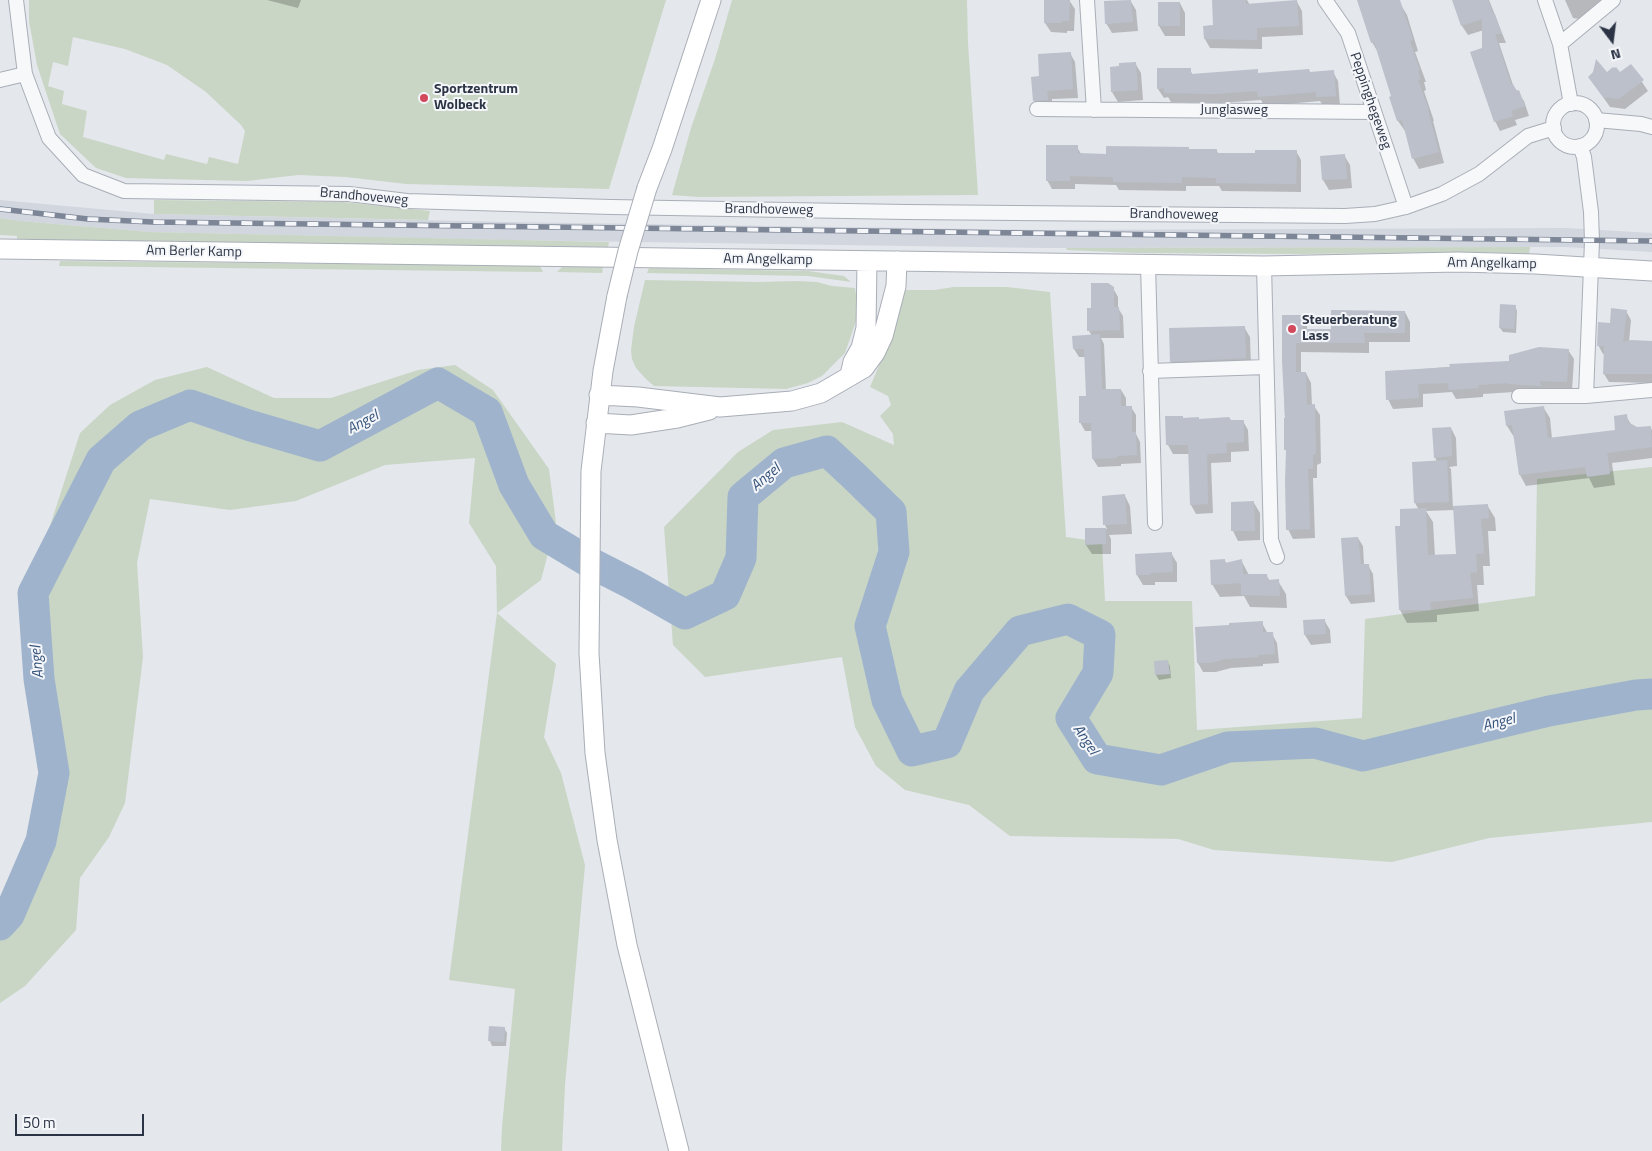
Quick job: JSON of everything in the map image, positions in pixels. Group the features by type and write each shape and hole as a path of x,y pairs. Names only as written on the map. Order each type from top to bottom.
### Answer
{"main road":[{"path":"679,1151 627,945 607,840 595,753 589,653 591,471 606,346 628,251 711,0"},
{"name":"Am Berler Kamp","path":"0,249 388,255"},
{"name":"Am Angelkamp","path":"388,255 1264,266 1458,262 1652,271"},
{"path":"850,375 853,362 861,348 866,328 867,261"},
{"path":"596,423 631,425 677,418 720,407 802,399 830,389 864,368 875,353 883,336 896,286 897,261"},
{"path":"600,395 638,397 720,407"}],"street":[{"name":"Brandhoveweg","path":"16,0 25,74 49,138 83,175 124,191 349,194 407,201 906,212 1345,216 1375,214 1406,207 1442,194 1479,174 1528,136 1554,128"},
{"path":"1087,0 1094,110"},
{"name":"Peppinghegeweg","path":"1325,0 1348,34 1406,207"},
{"path":"1544,0 1560,44 1571,104"},
{"path":"1560,44 1613,0"},
{"path":"0,80 25,74"},
{"path":"1571,104 1584,105 1594,114 1596,120 1597,126 1593,137 1590,141 1580,146 1564,144 1559,140 1554,128 1554,122 1560,110 1571,104"},
{"name":"Junglasweg","path":"1037,109 1374,112"},
{"path":"1596,120 1641,124 1652,127"},
{"path":"1580,146 1584,157 1591,212 1586,396"},
{"path":"1148,264 1155,523"},
{"path":"1264,266 1271,540 1277,556"},
{"path":"1150,371 1266,367"},
{"path":"1519,396 1586,396 1652,390"}],"shaded area":[{"path":"0,200 154,214 506,222 1040,230 1565,228 1652,233 1652,252 1565,247 1043,248 504,240 150,232 0,218"}],"green space":[{"name":"Sportzentrum Wolbeck","path":"29,0 666,0 609,189 406,184 346,177 298,175 247,181 126,178 96,168 60,134 37,65 29,21","holes":["73,37 125,49 167,65 206,92 241,125 245,131 238,164 209,157 207,164 166,154 164,160 83,137 87,111 62,104 64,91 48,86 53,62 68,66"]},
{"path":"732,0 967,0 978,195 699,197 672,195 691,128 715,59"},
{"path":"154,200 343,202 430,211 428,220 154,214"},
{"path":"0,218 150,232 609,242 608,247 17,240 17,236 0,235"},
{"path":"1530,247 1529,254 1478,252 1136,253 1067,250 1066,248"},
{"path":"60,261 540,266 543,272 59,266"},
{"path":"562,267 603,267 602,273 557,272"},
{"path":"649,268 808,271 844,276 851,282 808,276 647,273"},
{"path":"645,280 797,281 855,288 858,308 856,321 845,353 822,376 808,383 786,389 654,386 636,368 631,350 634,327"},
{"path":"954,287 1007,287 1050,292 1066,537 1102,542 1105,601 1192,601 1197,730 1362,718 1365,619 1535,596 1537,479 1652,467 1652,822 1489,838 1392,862 1214,850 1178,839 1010,836 969,805 905,790 876,766 855,727 842,657 705,677 673,645 664,527 738,452 773,430 842,422 894,445 893,434 880,416 891,405 888,396 870,387 894,330 899,298 903,290 934,290"},
{"path":"455,365 493,390 549,469 556,523 541,580 497,613 496,566 469,523 475,458 385,465 296,501 230,510 150,499 137,563 143,657 125,803 109,837 80,878 76,930 25,986 0,1003 0,925 9,914 41,841 54,773 39,679 33,593 39,560 80,433 110,405 155,380 207,367 274,398 331,398 418,370"},
{"path":"497,613 556,664 544,737 561,773 585,865 565,1085 562,1151 501,1151 515,989 449,980"}],"building":[{"path":"1044,0 1070,0 1069,21 1044,23"},
{"path":"1131,0 1133,22 1105,24 1104,1"},
{"path":"1212,0 1246,0 1246,4 1297,0 1299,26 1257,28 1257,40 1204,39 1203,26 1213,25"},
{"path":"1357,0 1400,0 1413,40 1410,41 1421,79 1418,80 1429,110 1439,152 1412,159 1402,120 1397,121 1374,42 1371,43"},
{"path":"1452,0 1488,0 1502,34 1495,34 1511,84 1513,84 1516,91 1519,90 1525,106 1511,111 1513,116 1494,122 1470,52 1482,48 1482,19 1461,26"},
{"path":"1158,2 1180,2 1180,26 1158,26"},
{"path":"1071,52 1073,89 1047,91 1048,100 1033,101 1031,77 1039,76 1038,54"},
{"path":"1596,59 1607,72 1616,67 1620,72 1631,64 1644,80 1619,99 1603,97 1588,77 1593,72"},
{"path":"1136,62 1138,90 1111,92 1110,67 1119,66 1119,63"},
{"path":"1157,68 1191,68 1191,74 1258,69 1258,73 1309,69 1310,72 1334,70 1336,96 1316,97 1316,92 1258,97 1257,91 1214,94 1164,93 1164,88 1157,89"},
{"path":"1046,145 1078,145 1078,153 1106,154 1106,146 1189,147 1189,149 1217,149 1217,153 1255,153 1255,150 1297,150 1296,184 1216,183 1216,178 1182,177 1182,183 1113,182 1113,177 1070,176 1070,181 1046,181"},
{"path":"1345,154 1347,179 1322,180 1320,156"},
{"path":"1091,283 1108,283 1114,287 1114,307 1119,307 1120,330 1087,331 1087,308 1091,308"},
{"path":"1500,304 1516,305 1514,329 1499,328"},
{"path":"1611,308 1627,310 1623,342 1631,340 1652,341 1652,374 1603,374 1604,346 1597,346 1598,322 1610,323"},
{"path":"1331,310 1405,311 1405,333 1364,333 1365,343 1296,343 1296,372 1306,372 1307,405 1315,404 1316,454 1313,455 1313,469 1308,469 1310,529 1286,530 1282,315 1303,315 1303,329 1331,329"},
{"path":"1245,326 1246,358 1170,362 1169,328"},
{"path":"1100,334 1102,389 1121,389 1121,406 1132,406 1132,432 1136,432 1137,455 1092,459 1091,423 1079,423 1079,396 1086,396 1084,349 1073,349 1072,336"},
{"path":"1539,347 1569,349 1567,382 1540,381 1541,386 1508,383 1478,385 1479,388 1449,390 1448,383 1418,384 1419,398 1386,400 1385,371 1450,367 1449,364 1509,361 1509,355"},
{"path":"1544,406 1548,438 1615,430 1614,416 1627,414 1628,422 1637,427 1651,426 1652,447 1607,453 1610,474 1587,477 1585,467 1519,475 1512,425 1506,426 1504,411"},
{"path":"1165,416 1199,417 1199,419 1229,417 1231,420 1244,420 1244,442 1226,443 1227,453 1207,454 1208,504 1190,505 1188,445 1166,445"},
{"path":"1451,427 1452,456 1434,458 1432,428"},
{"path":"1447,460 1449,502 1414,503 1412,462"},
{"path":"1125,494 1127,524 1103,525 1102,496"},
{"path":"1254,501 1255,531 1231,531 1231,502"},
{"path":"1488,504 1489,518 1481,519 1484,553 1476,554 1477,572 1470,573 1473,598 1430,602 1431,610 1399,610 1395,526 1400,526 1400,509 1426,508 1428,555 1456,554 1453,506"},
{"path":"1085,528 1106,528 1106,544 1085,545"},
{"path":"1358,537 1361,564 1369,564 1371,594 1345,596 1341,538"},
{"path":"1172,552 1173,572 1136,575 1135,554"},
{"path":"1225,559 1225,563 1242,559 1243,574 1267,574 1268,580 1279,579 1280,596 1241,595 1241,583 1211,585 1210,560"},
{"path":"1325,619 1326,634 1304,635 1303,620"},
{"path":"1263,621 1263,632 1273,632 1275,654 1197,663 1195,627"},
{"path":"1168,660 1170,674 1155,675 1154,661"},
{"path":"489,1026 505,1027 504,1042 488,1041"}],"waterway":[{"name":"Angel","path":"0,925 9,915 41,841 54,773 39,679 33,593 101,460 140,426 190,405 248,425 320,446 438,383 487,412 514,485 544,535 589,562 685,614 725,595 741,558 743,497 784,463 827,451 891,512 894,552 870,626 887,700 912,751 947,743 969,691 1020,631 1068,619 1100,635 1098,673 1071,718 1097,759 1161,770 1228,747 1315,743 1363,756 1549,711 1636,695 1652,694"}],"railway":[{"path":"0,209 88,219 153,222 1652,241"}],"place":[{"name":"Sportzentrum Wolbeck","path":"424,98"},
{"name":"Steuerberatung Lass","path":"1292,329"}]}
